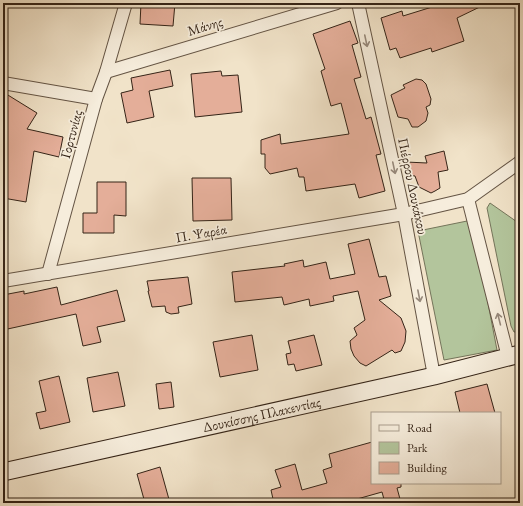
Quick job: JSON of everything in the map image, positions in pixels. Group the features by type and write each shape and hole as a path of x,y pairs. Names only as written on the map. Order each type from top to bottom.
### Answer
{"main road":[{"name":"Δουκίσσης Πλακεντίας","path":"3,472 434,376 514,356"}],"street":[{"name":"Γορτυνίας","path":"48,274 96,99 106,72 126,3"},
{"name":"Μάνης","path":"106,72 337,3"},
{"name":"Πιέρρου Δουκάκου","path":"358,3 404,214 434,376"},
{"path":"3,83 96,99"},
{"path":"514,356 468,199 520,162"},
{"name":"Π. Ψαρέα","path":"3,281 404,214 468,199"}],"green space":[{"path":"490,203 520,224 519,332 514,332 511,326 487,208"},
{"path":"472,220 497,350 444,360 418,231"}],"building":[{"path":"141,3 175,3 173,26 140,24"},
{"path":"445,3 488,3 457,18 464,41 432,52 431,48 400,58 396,48 390,50 381,18 402,11 403,16"},
{"path":"350,21 358,43 352,45 361,77 354,79 366,119 371,117 381,154 376,155 385,191 359,198 355,184 306,191 304,177 299,177 297,168 270,174 265,168 265,154 261,154 261,140 280,134 281,144 349,134 341,103 331,106 321,71 325,69 313,34"},
{"path":"170,70 173,86 149,91 154,117 127,123 121,93 133,90 131,78"},
{"path":"221,71 222,76 238,75 242,112 195,117 191,74"},
{"path":"416,79 422,80 426,84 431,99 430,105 426,107 428,113 426,121 418,127 412,127 408,119 398,117 391,95 405,88 403,85"},
{"path":"3,92 37,113 27,129 63,137 59,157 34,151 26,202 3,198"},
{"path":"444,151 448,170 438,172 440,188 431,193 419,187 415,176 409,175 406,171 406,162 427,163 425,156"},
{"path":"192,178 231,178 232,220 193,221"},
{"path":"97,182 126,182 126,216 114,215 114,233 83,233 83,213 97,213"},
{"path":"369,239 379,277 386,276 391,296 379,300 401,318 406,331 405,342 401,351 395,353 392,350 366,366 360,363 354,356 350,341 357,335 354,328 365,320 358,291 333,296 334,301 310,306 309,299 284,305 282,297 235,302 232,272 285,266 284,264 303,260 304,267 326,262 330,279 355,274 348,244"},
{"path":"188,277 192,304 178,307 179,313 171,314 166,312 165,306 152,307 147,281"},
{"path":"57,287 61,305 117,290 125,321 97,327 101,342 83,346 76,314 3,330 3,295 24,291 24,294"},
{"path":"252,335 258,370 220,377 213,342"},
{"path":"314,335 322,365 296,371 294,364 288,365 286,354 291,353 288,341"},
{"path":"118,372 125,406 93,412 87,378"},
{"path":"59,376 70,422 40,429 36,413 46,411 39,381"},
{"path":"171,382 174,407 159,409 156,384"},
{"path":"487,384 495,412 460,412 455,392"},
{"path":"371,442 371,484 401,484 401,487 397,488 400,499 385,503 382,492 343,503 272,503 271,500 273,499 271,490 281,487 275,470 295,464 302,490 327,483 323,470 332,467 329,454"},
{"path":"160,467 170,503 145,503 137,474"}]}
